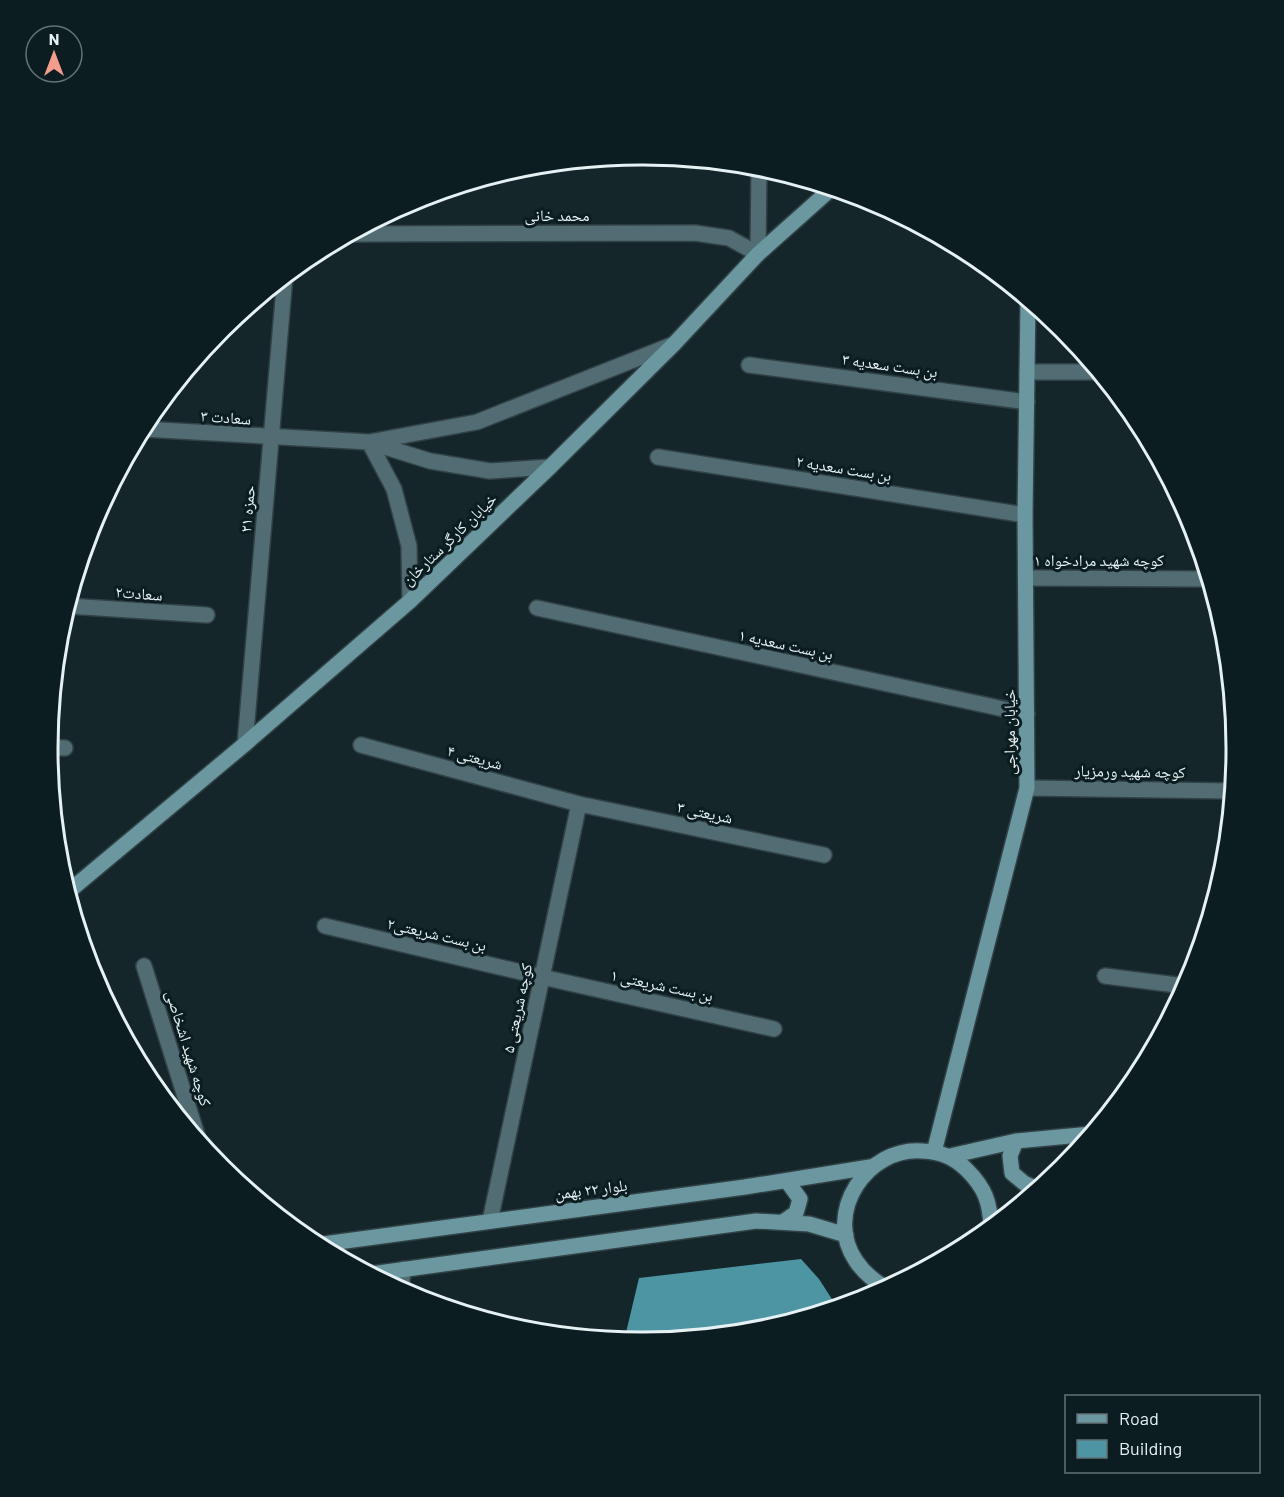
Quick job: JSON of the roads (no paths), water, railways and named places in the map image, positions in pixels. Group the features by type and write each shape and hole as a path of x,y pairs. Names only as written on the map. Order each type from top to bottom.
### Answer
{"street":[{"path":"758,254 759,177"},
{"name":"خیابان کارگر ستارخان","path":"75,886 245,744 410,601 674,344 758,254 825,194"},
{"name":"محمد خانی","path":"367,234 695,233 729,238 758,254"},
{"name":"حمزه ۲۱","path":"245,744 284,288"},
{"name":"خیابان مهراجی","path":"934,1152 1027,788 1024,515 1028,311"},
{"path":"369,442 477,422 674,344"},
{"name":"بن بست سعدیه ۳","path":"749,364 1027,402"},
{"path":"1027,372 1088,372"},
{"name":"سعادت ۳","path":"154,430 369,442"},
{"path":"369,442 430,460 490,471 550,467"},
{"path":"369,442 394,489 409,546 410,601"},
{"name":"بن بست سعدیه ۲","path":"658,457 1024,515"},
{"name":"۱ کوچه شهید مرادخواه","path":"1026,578 1200,579"},
{"name":"سعادت۲","path":"76,607 207,615"},
{"name":"بن بست سعدیه ۱","path":"537,608 1027,714"},
{"name":"شریعتی ۴","path":"361,745 579,804"},
{"path":"58,748 65,748"},
{"name":"کوچه شهید ورمزیار","path":"1027,788 1224,791"},
{"name":"شریعتی ۳","path":"579,804 825,855"},
{"name":"۵ کوچه شریعتی","path":"490,1221 579,804"},
{"name":"بن بست شریعتی۲","path":"325,926 542,977"},
{"name":"کوچه شهید اشخاصی","path":"144,966 193,1121"},
{"path":"1105,976 1174,987"},
{"name":"بن بست شریعتی ۱","path":"542,977 774,1029"},
{"path":"950,1156 1016,1141 1079,1135"},
{"path":"1016,1141 1010,1156 1012,1173 1029,1185"},
{"path":"873,1284 855,1260 846,1235 846,1211 854,1187 870,1167 890,1155 913,1150 950,1156 961,1163 980,1183 991,1208 991,1215"},
{"name":"بلوار ۲۲ بهمن","path":"332,1243 787,1181 870,1167"},
{"path":"783,1222 796,1213 800,1199 787,1181"},
{"path":"384,1272 756,1221 810,1224 846,1235"},
{"path":"402,1280 404,1269"}]}
